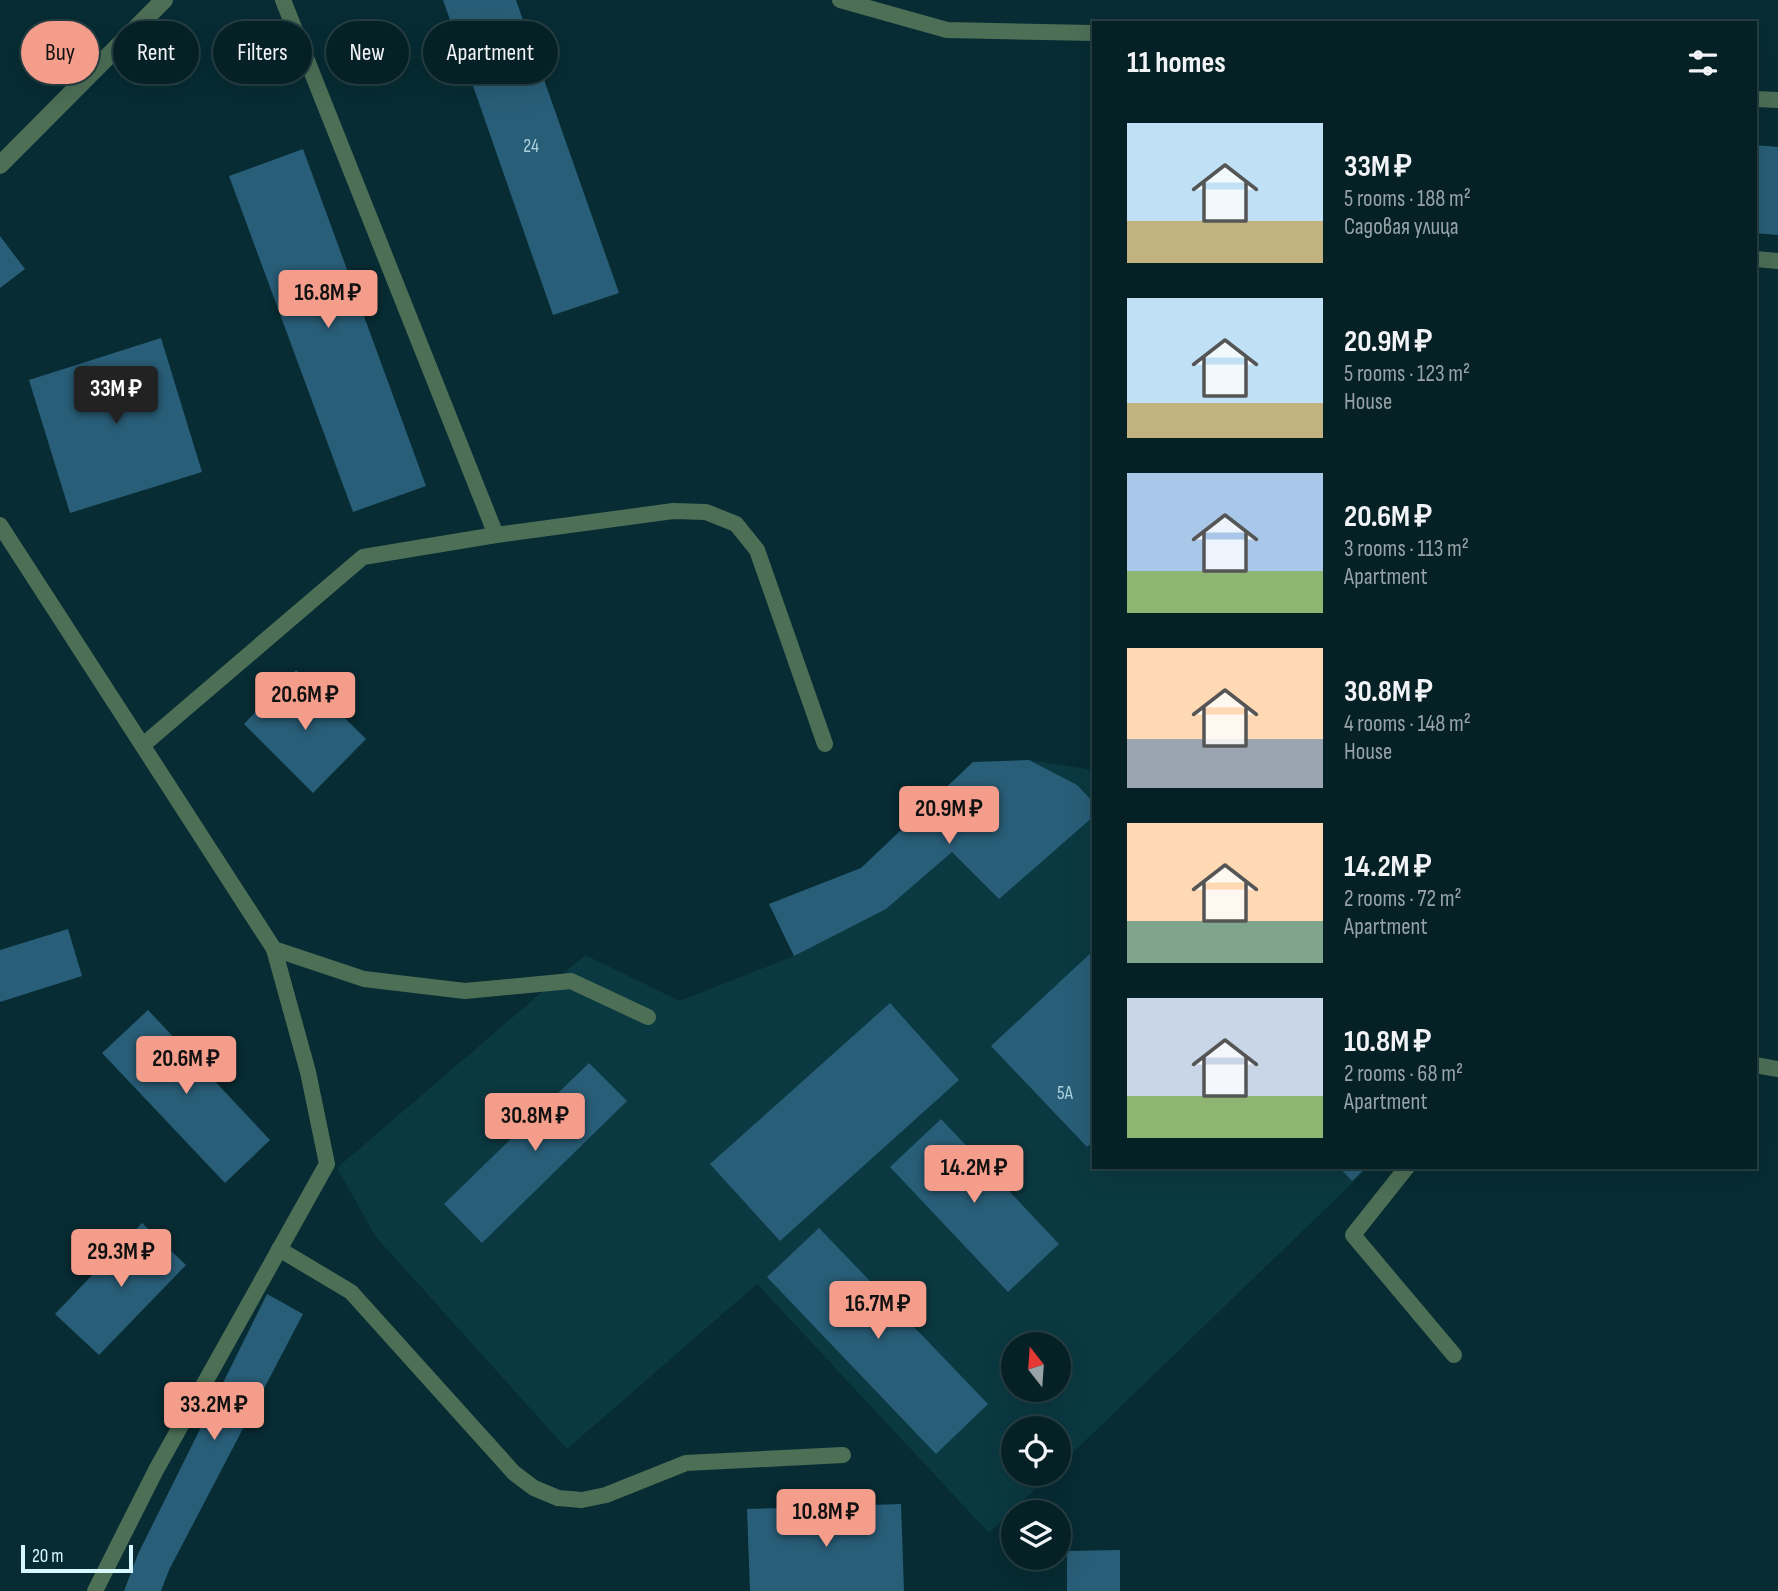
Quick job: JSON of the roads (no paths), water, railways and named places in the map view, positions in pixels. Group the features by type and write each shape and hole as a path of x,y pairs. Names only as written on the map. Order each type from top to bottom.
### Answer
{"street":[{"path":"0,164 164,0"}],"lane":[{"path":"283,0 496,536"},
{"path":"839,0 947,30 1092,33"},
{"path":"1757,99 1778,100"},
{"path":"1757,259 1778,261"},
{"path":"143,745 363,557 673,511 706,512 736,524 757,550 825,744"},
{"path":"0,525 274,949 307,1072 327,1164 156,1470 94,1591"},
{"path":"274,949 364,979 465,991 571,981 648,1017"},
{"path":"1757,1065 1778,1069"},
{"path":"1405,1169 1353,1235 1454,1355"},
{"path":"279,1249 351,1292 514,1473 534,1488 558,1498 582,1500 606,1495 686,1463 843,1455"}]}
